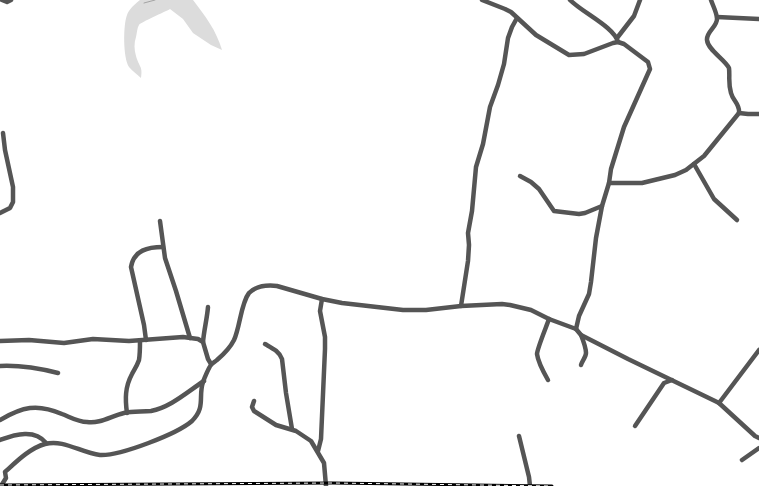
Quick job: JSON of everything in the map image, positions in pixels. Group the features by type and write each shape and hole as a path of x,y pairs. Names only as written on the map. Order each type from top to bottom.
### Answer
{"street":[{"path":"2,0 7,2 11,0"},
{"path":"482,0 511,12 536,35 570,55 584,54 618,40 634,16 640,0"},
{"path":"570,0 614,33 618,40 648,62 650,68 624,127 610,183 602,206 589,294 579,316 576,329"},
{"path":"610,183 642,184 675,176 704,156 739,113 739,108 731,96 728,80 729,68 710,47 707,40 718,17 711,0"},
{"path":"718,17 759,19"},
{"path":"462,306 476,167 483,144 490,107 504,64 508,38 517,18"},
{"path":"739,113 759,114"},
{"path":"0,213 10,208 13,202 13,187 3,133"},
{"path":"694,164 714,199 737,220"},
{"path":"520,176 539,189 554,212 579,214 590,212 602,206"},
{"path":"590,212 600,218"},
{"path":"160,221 165,258 190,338"},
{"path":"146,340 131,267 132,260 145,249 163,247"},
{"path":"1,486 6,478 3,472 39,446 53,442 100,455 117,453 169,434 192,420 202,404 202,388 211,364 231,345 249,293 263,286 277,286 342,303 403,310 502,304 531,310 576,329 581,335 628,360 720,403 759,438"},
{"path":"318,452 321,439 326,348 320,311 322,299"},
{"path":"208,308 203,342 211,364"},
{"path":"548,380 537,355 549,319"},
{"path":"581,335 586,352 581,365"},
{"path":"0,340 64,343 93,339 140,341 182,337 203,342"},
{"path":"127,413 126,391 131,375 139,360 140,341"},
{"path":"265,344 276,351 282,359 292,429"},
{"path":"720,403 759,350"},
{"path":"0,366 36,368 58,373"},
{"path":"662,375 664,383"},
{"path":"635,426 664,383 672,380"},
{"path":"0,420 20,411 41,407 51,409 80,422 98,422 127,413 150,411 164,407 173,403 204,381"},
{"path":"254,401 252,407 254,412 276,425 292,429 311,441 326,468 326,486"},
{"path":"0,440 12,435 31,434 42,438 46,444"},
{"path":"519,436 530,486"},
{"path":"742,460 756,452 759,448"}],"shaded area":[{"path":"140,0 193,0 214,30 222,50 193,33 183,19 170,9 138,26 135,53 141,69 141,78 127,63 124,41 127,15"}],"waterway":[{"path":"144,3 155,0"}],"railway":[{"path":"0,485 332,483 552,486"}]}
